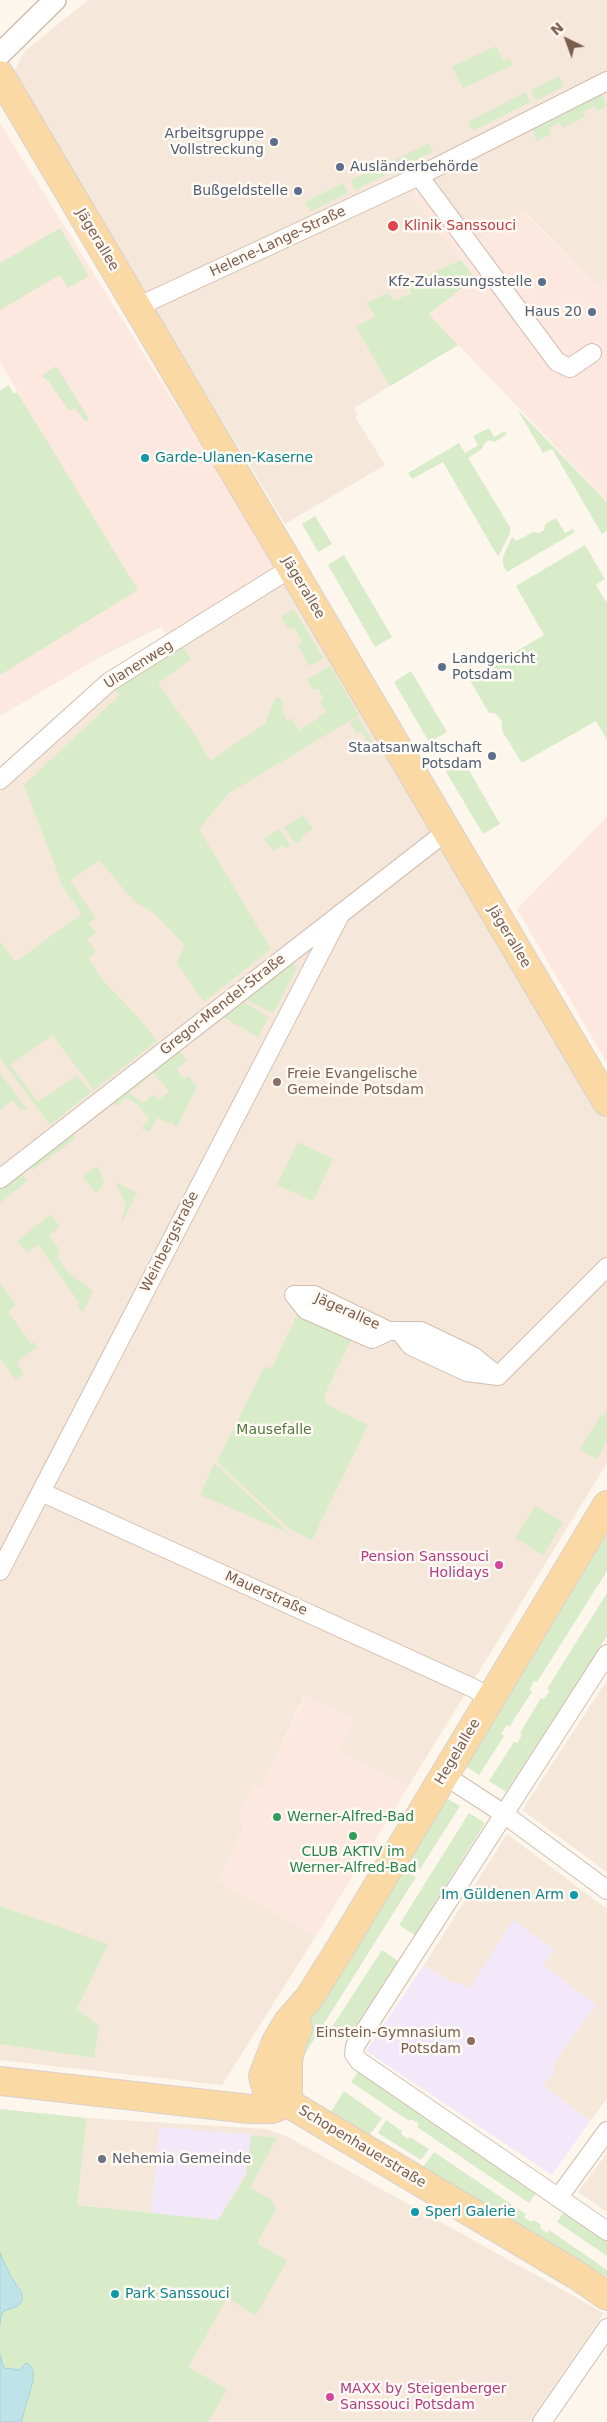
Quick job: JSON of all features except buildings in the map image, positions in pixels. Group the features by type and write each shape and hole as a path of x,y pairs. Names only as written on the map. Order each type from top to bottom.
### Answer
{"main road":[{"name":"Jägerallee","path":"0,75 607,1102"},
{"name":"Hegelallee","path":"288,2103 275,2098 267,2091 263,2076 276,2042 288,2022 309,1998 607,1505"},
{"name":"Schopenhauerstraße","path":"0,2081 250,2109 272,2109 288,2103 578,2276 607,2296"}],"street":[{"path":"0,54 55,0"},
{"name":"Helene-Lange-Straße","path":"137,307 419,176 607,81"},
{"path":"419,176 557,362 570,368 592,353"},
{"name":"Ulanenweg","path":"0,780 109,682 291,568"},
{"name":"Gregor-Mendel-Straße","path":"0,1179 447,831"},
{"name":"Weinbergstraße","path":"0,1571 341,913"},
{"path":"394,1331 421,1331 473,1356 498,1376 607,1267"},
{"name":"Mauerstraße","path":"41,1492 456,1680 491,1699"},
{"path":"607,1654 355,2046 354,2054 359,2061 607,2231"},
{"path":"444,1775 504,1814 607,1890"},
{"path":"558,2198 607,2131"},
{"path":"542,2422 607,2328"}],"shaded area":[{"path":"88,0 607,0 607,279 597,285 524,211 474,242 425,185 410,193 475,278 429,314 458,345 354,408 358,415 355,417 385,465 285,524 22,88 15,69 25,51"},
{"path":"0,123 276,566 167,636 161,627 100,657 0,716 0,674 20,396 0,362"},
{"path":"431,182 474,242 523,211 597,285 607,279 607,501 429,314 475,278 409,193"},
{"path":"284,578 607,1119 607,1463 408,1787 339,1753 354,1719 304,1696 261,1789 253,1786 238,1818 245,1823 219,1881 316,1936 222,2085 0,2060 0,792 114,684"},
{"path":"607,817 607,1063 517,909"},
{"path":"607,1680 607,1872 522,1810"},
{"path":"305,1696 354,1719 339,1753 408,1787 316,1936 219,1882 245,1823 237,1819 253,1785 261,1789"},
{"path":"507,1834 607,1909 607,2099 590,2121 543,2086 555,2070 552,2066 543,1965 554,1950 469,1990 461,1984 450,1982 424,1965"},
{"name":"Einstein-Gymnasium Potsdam","path":"513,1920 554,1950 543,1965 596,2005 552,2066 555,2070 543,2086 590,2121 552,2175 366,2051 424,1965 450,1982 461,1984 469,1989"},
{"path":"87,2118 266,2129 288,2137 604,2313 529,2422 151,2422 189,2367 216,2318 261,2225 77,2205"},
{"path":"159,2127 255,2135 253,2161 218,2220 151,2213"},
{"path":"607,2153 607,2212 578,2192"}],"green space":[{"path":"496,46 503,60 509,58 513,65 463,88 452,67"},
{"path":"559,76 564,86 536,101 531,90"},
{"path":"600,90 607,106 598,111 595,106 583,112 585,117 563,128 560,123 549,128 551,134 537,141 530,125"},
{"path":"525,92 530,102 473,131 468,122"},
{"path":"429,143 433,152 394,171 391,162"},
{"path":"386,164 389,173 355,190 351,180"},
{"path":"343,183 348,193 311,211 305,202"},
{"path":"60,228 89,276 68,288 60,275 0,310 0,263"},
{"path":"461,260 475,278 429,314 458,345 390,386 356,327 375,316 366,303 388,293 394,301 411,293 408,284"},
{"path":"56,366 89,419 85,422 75,408 69,411 49,382 42,376"},
{"path":"9,385 14,394 17,392 138,590 0,675 0,390"},
{"path":"517,409 607,502 607,531 602,534 552,449 543,453"},
{"path":"489,428 494,437 505,431 507,434 495,442 489,440 482,449 468,458 510,527 510,533 499,555 497,555 443,462 412,479 408,473 459,443 465,453 478,445 473,436"},
{"path":"315,516 332,544 318,552 302,524"},
{"path":"556,518 565,533 573,529 575,532 507,572 503,565 503,557 512,537 516,541 533,532 539,533 544,530 545,524"},
{"path":"585,545 605,579 596,585 607,603 607,740 596,721 522,763 502,731 502,722 494,713 489,713 469,679 544,635 516,586"},
{"path":"344,555 392,637 375,647 328,565"},
{"path":"294,609 323,658 309,666 298,646 302,641 294,627 289,629 281,617"},
{"path":"180,643 191,659 158,684 196,736 210,761 265,724 275,698 279,697 284,706 281,708 287,720 291,718 299,730 319,718 319,716 326,712 320,703 324,699 318,689 313,690 307,680 330,666 359,715 228,794 199,829 271,949 204,1002 177,963 185,945 155,914 133,900 99,860 70,881 96,918 88,923 96,933 87,939 96,952 88,958 104,982 140,1019 157,1041 94,1090 52,1035 10,1065 38,1102 77,1075 91,1092 50,1125 0,1058 0,941 15,962 82,914 63,887 24,785 120,695 112,687"},
{"path":"411,671 447,732 429,742 394,682"},
{"path":"358,717 378,750 369,755 365,747 369,744 361,731 357,734 350,722"},
{"path":"463,760 500,824 483,834 445,770"},
{"path":"303,815 313,829 301,837 303,840 296,844 284,827"},
{"path":"279,829 291,845 285,849 282,845 274,851 264,839"},
{"path":"292,962 297,968 273,1013 248,1001 249,997"},
{"path":"243,1002 269,1017 258,1037 223,1017"},
{"path":"178,1050 187,1060 176,1069 184,1079 188,1076 197,1087 177,1127 172,1124 173,1120 170,1124 157,1118 149,1132 141,1128 150,1120 137,1104 127,1098 116,1106 112,1101","holes":["153,1073 169,1091 159,1100 154,1094 143,1103 129,1093"]},
{"path":"0,1073 26,1110 20,1109 13,1100 0,1110"},
{"path":"71,1132 76,1138 33,1170 29,1165"},
{"path":"298,1142 333,1159 313,1201 277,1185"},
{"path":"97,1166 104,1181 103,1186 96,1193 83,1177"},
{"path":"20,1171 27,1181 0,1203 0,1187"},
{"path":"115,1182 137,1193 122,1222 126,1204"},
{"path":"51,1214 60,1227 49,1235 59,1249 57,1257 68,1272 93,1291 83,1311 76,1307 80,1304 38,1244 27,1253 17,1241"},
{"path":"0,1283 16,1305 8,1312 31,1344 34,1342 38,1347 17,1362 24,1374 16,1380 0,1358"},
{"name":"Mausefalle","path":"299,1311 353,1336 324,1396 327,1405 368,1425 312,1540 290,1529 217,1462 265,1366 271,1369"},
{"path":"607,1411 607,1441 596,1459 580,1449 601,1415 604,1416"},
{"path":"214,1463 289,1533 200,1495"},
{"path":"535,1506 563,1522 543,1555 515,1538"},
{"path":"607,1528 607,1571 537,1682 534,1681 529,1690 532,1692 509,1727 507,1725 501,1734 504,1736 479,1775 463,1764"},
{"path":"607,1593 607,1636 506,1792 489,1781 514,1742 517,1743 522,1735 520,1733 541,1698 544,1699 550,1691 547,1689"},
{"path":"444,1797 460,1806 420,1869 406,1860"},
{"path":"469,1813 485,1823 415,1935 399,1925"},
{"path":"401,1869 416,1877 293,2073 302,2031"},
{"path":"0,1906 108,1944 77,2009 99,2026 94,2058 0,2044"},
{"path":"382,1950 398,1961 348,2038 332,2027"},
{"path":"358,2072 536,2193 529,2203 417,2127 419,2124 411,2119 409,2121 351,2082"},
{"path":"344,2091 382,2118 369,2136 330,2113"},
{"name":"Park Sanssouci","path":"0,2109 87,2118 77,2205 218,2220 246,2176 251,2135 277,2138 250,2188 271,2199 276,2209 257,2243 287,2261 256,2315 227,2298 189,2367 227,2390 208,2422 0,2422"},
{"path":"386,2120 402,2131 401,2134 408,2139 410,2137 429,2149 421,2160 378,2133"},
{"path":"434,2152 526,2214 524,2217 531,2222 534,2220 547,2233 549,2230 607,2270 607,2277 423,2167"},
{"path":"564,2212 607,2241 607,2256 557,2222"}],"water":[{"path":"0,2253 11,2277 22,2293 22,2301 18,2306 4,2311 1,2315 0,2325"},
{"path":"0,2355 4,2368 19,2370 26,2363 30,2365 33,2371 33,2381 21,2422 0,2422"}],"place":[{"name":"Arbeitsgruppe Vollstreckung","path":"274,142"},
{"name":"Ausländerbehörde","path":"340,167"},
{"name":"Bußgeldstelle","path":"298,191"},
{"name":"Klinik Sanssouci","path":"393,226"},
{"name":"Kfz-Zulassungsstelle","path":"542,282"},
{"name":"Haus 20","path":"592,312"},
{"name":"Garde-Ulanen-Kaserne","path":"145,458"},
{"name":"Landgericht Potsdam","path":"442,667"},
{"name":"Staatsanwaltschaft Potsdam","path":"492,756"},
{"name":"Freie Evangelische Gemeinde Potsdam","path":"277,1082"},
{"name":"Pension Sanssouci Holidays","path":"499,1565"},
{"name":"Werner-Alfred-Bad","path":"277,1817"},
{"name":"CLUB AKTIV im Werner-Alfred-Bad","path":"353,1836"},
{"name":"Im Güldenen Arm","path":"574,1895"},
{"name":"Einstein-Gymnasium Potsdam","path":"471,2041"},
{"name":"Nehemia Gemeinde","path":"102,2159"},
{"name":"Sperl Galerie","path":"415,2212"},
{"name":"Park Sanssouci","path":"115,2294"},
{"name":"MAXX by Steigenberger Sanssouci Potsdam","path":"330,2397"}]}
